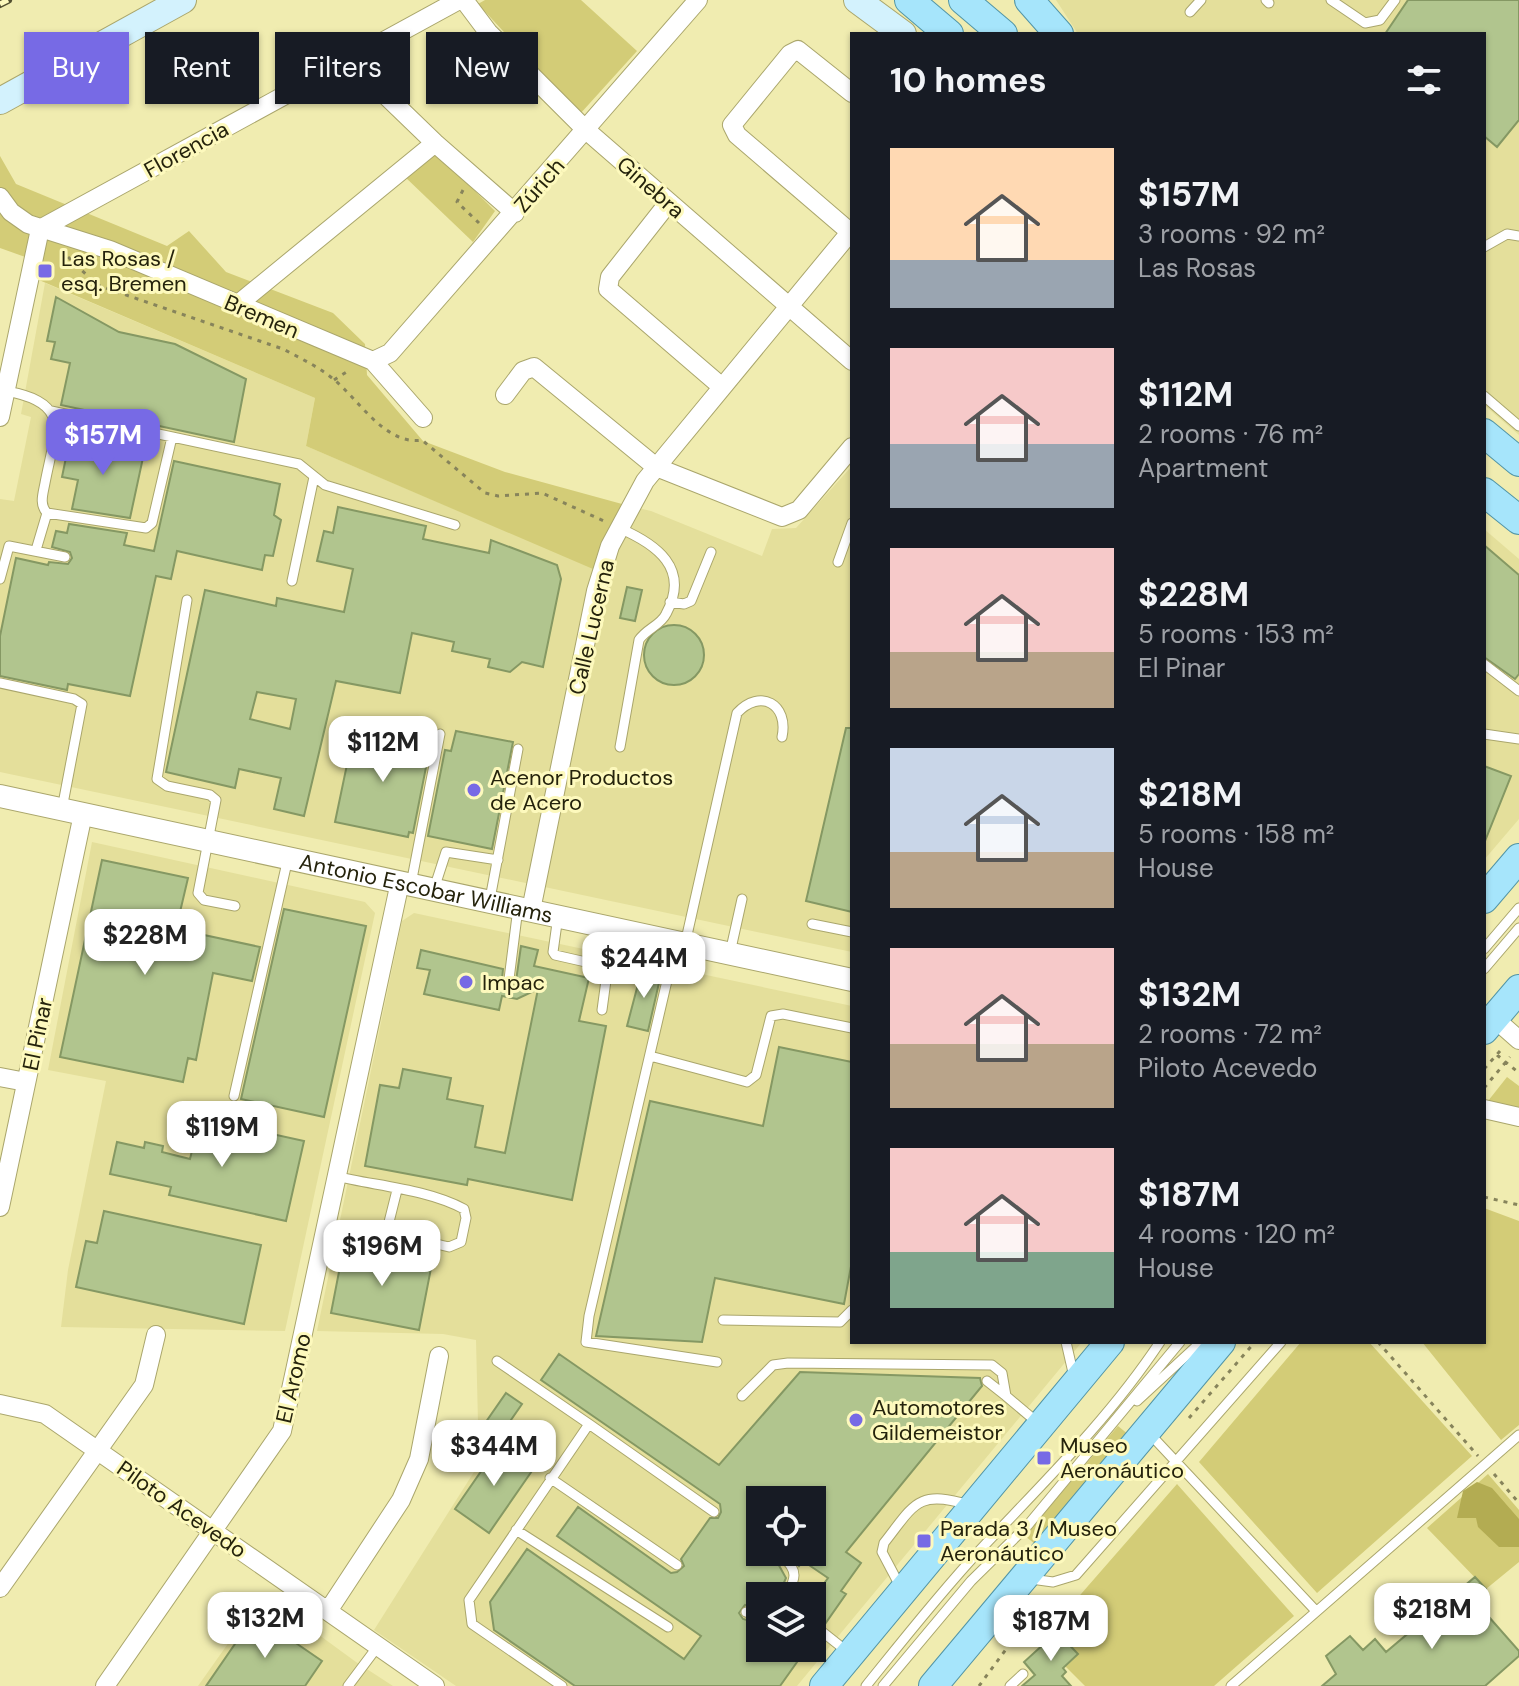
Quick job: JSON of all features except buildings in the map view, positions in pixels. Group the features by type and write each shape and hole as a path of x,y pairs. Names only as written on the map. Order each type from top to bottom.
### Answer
{"main road":[{"path":"0,101 183,0"},
{"path":"857,0 900,32"},
{"path":"909,0 947,32"},
{"path":"963,0 1001,32"},
{"path":"1029,0 1057,32"},
{"path":"1486,435 1519,462"},
{"path":"1486,494 1515,519"},
{"path":"1486,897 1519,858"},
{"path":"1492,1034 1519,989"},
{"path":"824,1686 1108,1344"},
{"path":"933,1686 1219,1344"}],"street":[{"name":"Florencia","path":"402,32 462,0"},
{"name":"Ginebra","path":"462,0 488,32 586,130 850,359"},
{"name":"Zúrich","path":"373,361 390,353 698,0"},
{"path":"850,91 806,53 795,51 732,125 737,135 850,230"},
{"name":"Florencia","path":"47,231 275,102"},
{"path":"395,104 515,213"},
{"path":"237,305 435,143"},
{"name":"Bremen","path":"0,197 22,221 110,250 373,361 423,418"},
{"path":"669,202 610,277 608,289 722,387"},
{"path":"0,417 47,231"},
{"name":"Calle Lucerna","path":"525,909 600,575 619,528 656,467 850,232"},
{"path":"505,395 523,371 534,367 656,467 777,516 788,516 799,510 850,449"},
{"name":"Antonio Escobar Williams","path":"0,796 850,980"},
{"name":"El Pinar","path":"0,1207 26,1082 72,812"},
{"name":"El Aromo","path":"105,1686 215,1532 285,1422 335,1176 406,883"},
{"path":"1492,1034 1519,1040"},
{"path":"0,1077 26,1082"},
{"path":"1486,1109 1519,1117"},
{"path":"0,1588 144,1385 156,1335"},
{"path":"328,1611 401,1500 413,1473 427,1427 439,1356"},
{"name":"Piloto Acevedo","path":"0,1404 45,1414 435,1686"}],"lane":[{"path":"1190,12 1201,0"},
{"path":"1331,0 1365,23 1380,20 1395,0"},
{"path":"1486,246 1507,234 1519,236"},
{"path":"6,391 31,395 44,401 51,411 54,432 42,500 47,513 36,550"},
{"path":"1486,398 1519,426"},
{"path":"51,411 299,464 325,485 455,525"},
{"path":"47,513 146,528 152,523 172,437"},
{"path":"292,581 314,477"},
{"path":"619,528 643,539 665,555 674,591 666,617 645,630 639,640 620,747"},
{"path":"838,562 850,529"},
{"path":"0,579 9,546 65,557"},
{"path":"670,602 691,601 711,552"},
{"path":"187,600 156,773 160,784 210,795 216,800 200,898 235,906"},
{"path":"1486,666 1519,691"},
{"path":"0,683 74,699 82,704 72,812"},
{"path":"717,1362 586,1342 589,1316 650,1056 737,713 746,703 758,699 771,702 781,711 785,724 782,737"},
{"path":"406,883 440,734"},
{"path":"1486,734 1519,739"},
{"path":"490,902 518,749"},
{"path":"434,889 446,852 498,860"},
{"path":"234,1096 288,858"},
{"path":"730,953 742,899"},
{"path":"1486,947 1519,908"},
{"path":"508,987 525,909"},
{"path":"558,916 555,955 599,965 607,973 602,1010"},
{"path":"812,924 850,932"},
{"path":"1486,967 1519,928"},
{"path":"650,1056 747,1082 756,1075 771,1016 783,1014 850,1028"},
{"path":"335,1176 397,1190 464,1209 466,1218 461,1242 449,1247 391,1233 388,1226 397,1190"},
{"path":"723,1320 840,1322 850,1312"},
{"path":"1066,1344 1076,1383"},
{"path":"866,1686 968,1564 1044,1487 1128,1386 1159,1344"},
{"path":"883,1686 971,1581 1028,1525 1178,1344"},
{"path":"1105,1431 1199,1344"},
{"path":"1024,1578 1053,1582 1076,1575 1279,1344"},
{"path":"497,1361 714,1512"},
{"path":"742,1396 773,1365 788,1363 992,1365 1002,1373 1006,1396"},
{"path":"987,1381 1040,1425"},
{"path":"562,1686 472,1624 468,1612 469,1600 589,1424"},
{"path":"1147,1431 1316,1611"},
{"path":"1231,1686 1519,1435"},
{"path":"550,1478 677,1565"},
{"path":"902,1589 882,1552 884,1543 916,1502 941,1496 972,1506"},
{"path":"516,1530 668,1627"},
{"path":"826,1635 850,1654"},
{"path":"348,1686 378,1646"},
{"path":"1010,1686 1023,1674"}],"path":[{"path":"473,177 457,202 494,236"},
{"path":"47,231 97,285 272,345 311,363 334,380 384,428 410,442 422,440 485,493 498,496 542,493 619,528"},
{"path":"1492,1034 1506,1063 1519,1073"},
{"path":"1486,1086 1512,1055 1519,1061"},
{"path":"1486,1197 1519,1205"},
{"path":"1380,1344 1519,1503"}],"shaded area":[{"path":"485,0 581,0 637,51 580,114 538,69 538,32 504,32 478,4"},
{"path":"1056,0 1519,0 1519,435 1486,407 1486,32 1077,32"},
{"path":"434,150 495,211 473,242 404,176"},
{"path":"0,156 16,184 167,246 189,231 226,272 333,313 365,344 367,375 423,441 505,472 622,504 593,569 306,446 315,398 25,274 28,258 0,248"},
{"path":"45,283 315,398 306,446 593,568 622,504 651,511 762,556 772,529 796,528 850,468 850,952 0,772 0,499 14,501 31,417 21,414"},
{"path":"1486,531 1519,559 1519,819 1486,858"},
{"path":"92,842 365,902 375,913 285,1331 61,1327 68,1270 106,1081 48,1070"},
{"path":"414,913 850,1006 850,1344 1080,1344 826,1651 826,1582 746,1582 746,1662 817,1662 797,1686 456,1686 374,1630 479,1464 476,1340 443,1334 317,1331 402,921"},
{"path":"1507,1077 1519,1086 1519,1109 1488,1101"},
{"path":"1486,1209 1519,1221 1519,1425 1501,1440 1424,1344 1486,1344"},
{"path":"1299,1344 1371,1344 1472,1456 1317,1593 1199,1462"},
{"path":"1118,1426 1129,1435 1035,1544 1025,1536"},
{"path":"1488,1474 1519,1510 1519,1562 1486,1589 1427,1528"},
{"path":"1477,1482 1492,1488 1519,1519 1519,1547 1499,1547 1478,1527 1476,1518 1457,1518 1463,1491"},
{"path":"1177,1484 1294,1616 1214,1686 1085,1686 1040,1641"},
{"path":"263,1594 356,1662 393,1686 198,1686"}],"railway":[{"path":"0,4 8,0"}],"place":[{"name":"Las Rosas / esq. Bremen","path":"45,271"},
{"name":"Acenor Productos de Acero","path":"474,790"},
{"name":"Impac","path":"466,982"},
{"name":"Automotores Gildemeistor","path":"856,1420"},
{"name":"Museo Aeronáutico","path":"1044,1458"},
{"name":"Parada 3 / Museo Aeronáutico","path":"924,1541"}]}
